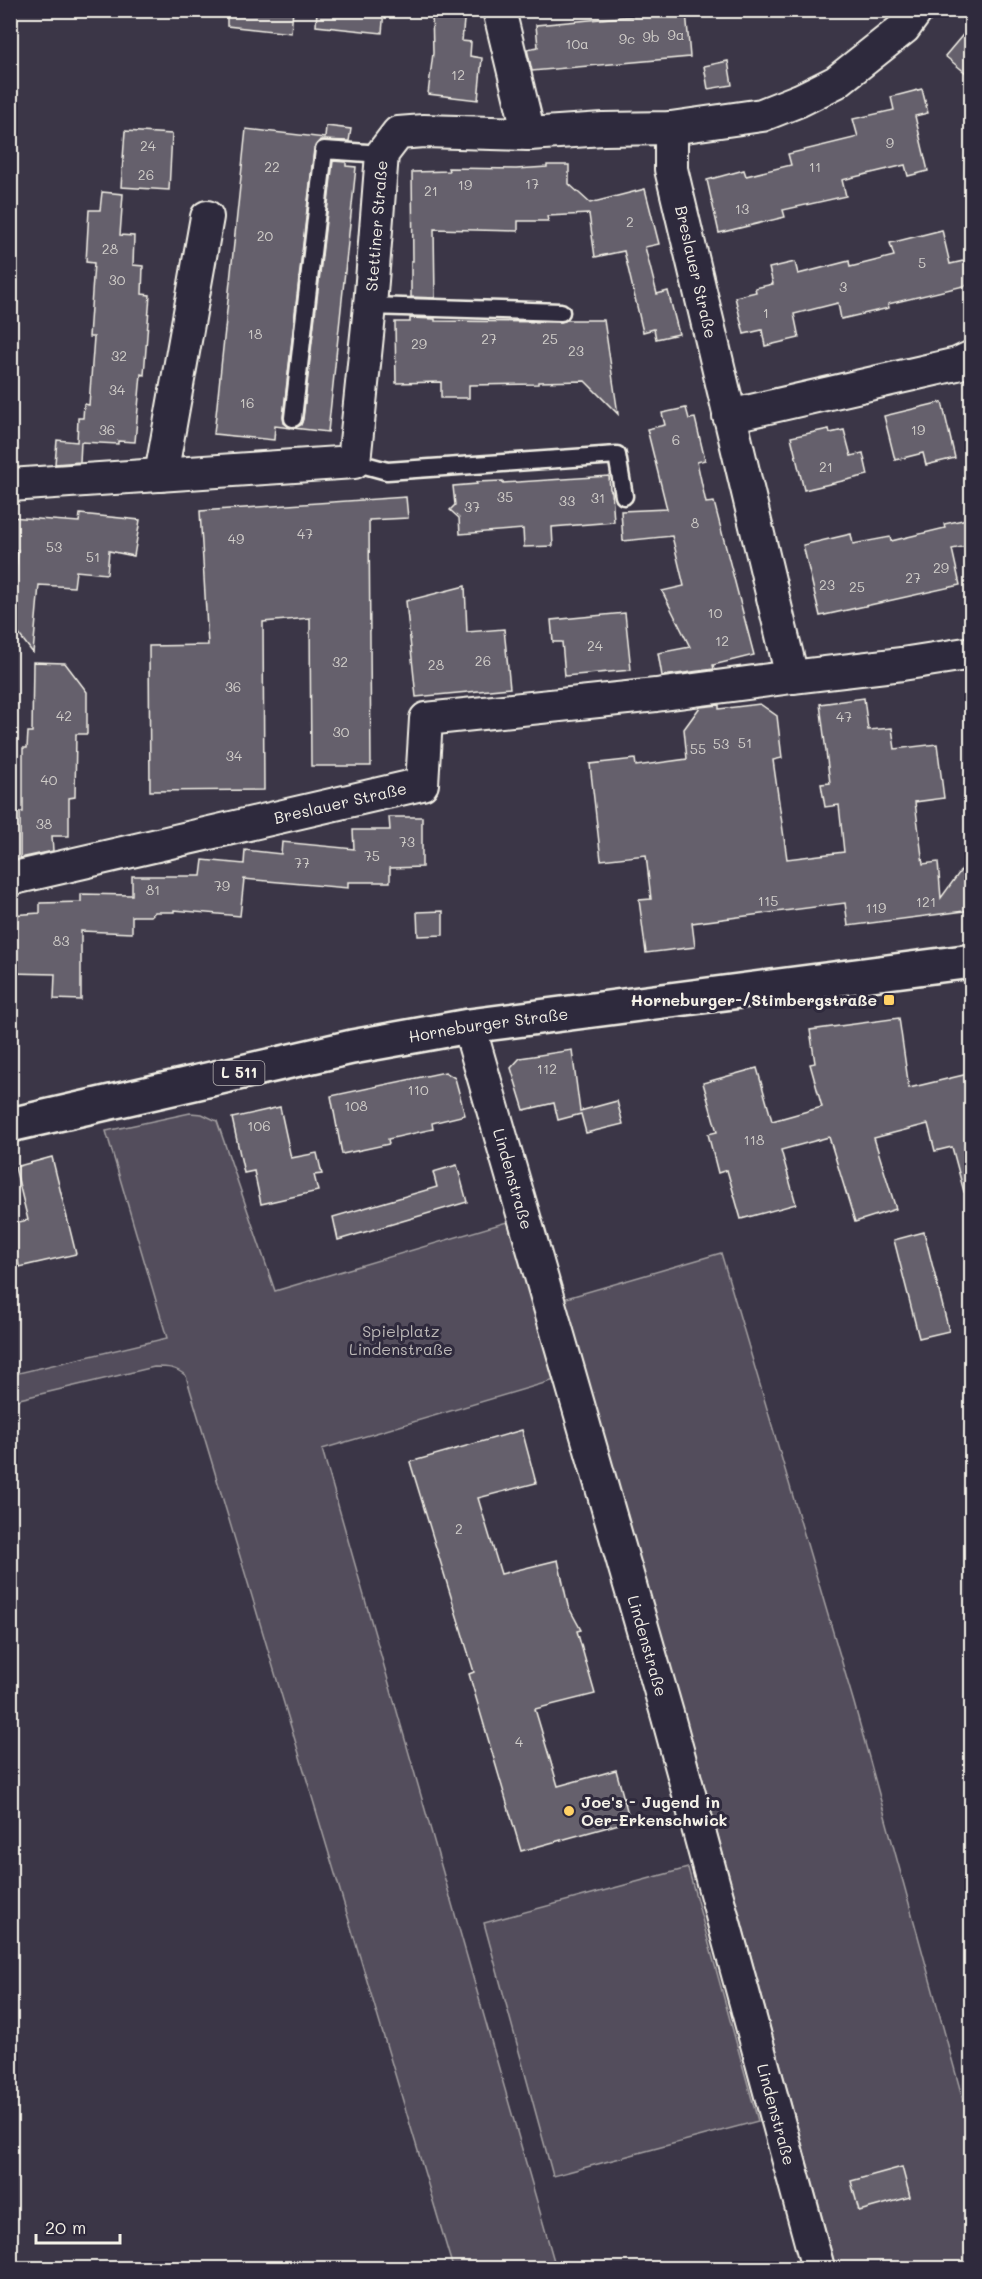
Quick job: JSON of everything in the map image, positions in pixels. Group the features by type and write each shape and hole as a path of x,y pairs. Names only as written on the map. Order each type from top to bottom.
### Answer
{"main road":[{"name":"Horneburger Straße","path":"10,1125 352,1047 469,1026 972,961"}],"street":[{"path":"499,10 528,134"},
{"name":"Stettiner Straße","path":"354,462 370,306 382,154 398,133 528,134 603,129 671,128 762,115 836,82 904,28 917,10"},
{"name":"Breslauer Straße","path":"671,128 671,169 792,676"},
{"path":"161,475 207,217"},
{"path":"729,416 957,364 972,357"},
{"path":"10,485 354,462"},
{"name":"Breslauer Straße","path":"10,879 422,783 426,719 656,695 972,653"},
{"name":"Lindenstraße","path":"469,1026 668,1717 818,2268"}],"lane":[{"path":"293,418 324,150 382,154"},
{"path":"370,306 561,312"},
{"path":"354,462 387,471 617,455 624,496"}],"green space":[{"name":"Spielplatz Lindenstraße","path":"190,1113 202,1114 217,1121 275,1291 517,1219 565,1377 322,1449 556,2268 453,2268 186,1376 172,1368 154,1367 11,1401 10,1375 167,1338 106,1131"},
{"path":"721,1253 854,1703 971,2129 971,2268 836,2268 694,1748 563,1299"},
{"path":"688,1868 758,2121 553,2176 484,1923"}],"building":[{"path":"227,10 293,10 291,33 227,26"},
{"path":"317,10 384,10 382,33 316,26"},
{"path":"432,10 465,10 462,41 471,42 470,56 482,58 478,100 428,94 433,53"},
{"path":"686,11 690,57 532,71 527,49 538,47 536,25"},
{"path":"972,24 972,78 945,56"},
{"path":"728,61 732,85 708,89 704,66"},
{"path":"922,89 928,113 915,116 928,171 908,176 905,165 842,180 846,196 783,210 785,217 719,233 707,180 744,170 746,176 791,165 788,154 858,137 853,119 894,110 891,97"},
{"path":"326,126 351,129 349,141 320,140 314,149 283,417 284,423 291,428 275,426 274,440 214,434 246,129 325,138"},
{"path":"125,131 172,134 169,190 121,187"},
{"path":"333,161 346,162 346,166 356,167 328,432 293,428 301,425 303,419"},
{"path":"547,165 569,165 569,184 590,203 645,189 659,244 645,247 657,294 668,291 679,334 656,339 654,329 643,332 624,251 595,257 589,214 547,216 548,221 518,221 518,231 434,229 435,298 411,297 412,172 449,171 448,168 516,169 547,167"},
{"path":"102,192 123,194 120,235 134,236 133,265 143,266 142,294 150,295 144,375 141,374 135,442 118,441 118,444 81,442 80,462 55,464 57,440 77,442 78,418 83,418 84,404 89,405 94,337 89,337 94,263 86,262 89,210 100,210"},
{"path":"942,230 950,264 972,259 972,284 888,304 889,308 841,319 838,303 794,314 799,338 765,346 762,330 744,334 735,297 756,292 755,288 773,284 769,268 795,262 798,274 849,261 850,267 894,256 890,243"},
{"path":"410,318 435,319 435,321 604,320 618,414 585,381 469,385 469,398 441,398 441,382 396,383 395,322 410,322"},
{"path":"942,402 955,458 926,465 923,453 895,460 884,416"},
{"path":"686,408 689,419 695,418 705,460 697,462 706,503 714,502 754,655 713,665 714,669 662,676 658,653 690,647 662,591 684,586 672,536 623,541 621,511 667,509 647,429 665,425 662,413"},
{"path":"829,429 830,433 844,430 851,456 863,453 868,475 804,490 791,437"},
{"path":"609,476 614,522 552,527 553,546 524,547 523,529 460,534 459,518 450,510 455,505 453,486 477,484 476,482 503,481 503,483"},
{"path":"406,497 408,518 369,520 371,766 311,766 310,618 263,622 264,790 150,791 149,646 208,645 200,511"},
{"path":"80,514 140,520 134,556 109,551 107,574 76,571 74,587 39,585 33,653 11,624 18,550 10,549 10,517 79,522"},
{"path":"972,518 972,545 952,549 960,585 820,616 803,545 851,534 853,544 890,537 891,541 945,528 944,524"},
{"path":"465,586 467,632 504,629 510,688 416,697 406,601"},
{"path":"625,613 631,670 565,676 562,642 553,642 551,620"},
{"path":"33,662 65,663 87,692 87,734 76,734 75,797 69,798 69,836 52,836 53,851 20,858 23,748 27,748 28,732 32,732"},
{"path":"864,698 868,730 892,728 895,749 937,744 944,798 915,802 923,864 938,862 941,898 972,855 972,910 848,926 845,903 692,923 695,947 646,953 639,900 651,899 646,855 601,860 590,764 635,759 636,766 687,759 684,729 700,707 719,705 719,709 760,704 777,716 782,758 773,760 787,859 844,852 839,805 825,807 821,784 830,783 820,704"},
{"path":"389,817 422,817 422,867 390,868 390,882 348,882 348,888 244,879 240,916 174,910 174,912 155,912 151,916 132,916 132,933 81,931 81,1000 54,999 55,974 10,973 10,915 40,913 40,903 81,902 81,894 132,895 132,876 201,876 203,860 244,864 245,850 281,854 282,842 354,849 353,830 390,830"},
{"path":"443,911 443,935 418,936 417,912"},
{"path":"899,1018 909,1088 972,1073 972,1191 964,1192 952,1147 935,1151 928,1124 874,1138 896,1209 855,1222 829,1137 781,1150 796,1204 741,1219 727,1170 718,1173 708,1134 717,1132 703,1083 757,1068 772,1121 822,1107 810,1064 815,1063 810,1030"},
{"path":"572,1050 580,1111 617,1101 623,1124 586,1133 581,1114 558,1120 554,1103 524,1110 511,1068 520,1058"},
{"path":"445,1072 455,1078 465,1115 432,1123 433,1129 388,1139 389,1144 342,1154 331,1096"},
{"path":"280,1107 291,1158 317,1153 322,1174 314,1175 318,1191 261,1204 254,1171 244,1173 232,1118"},
{"path":"52,1157 76,1254 19,1267 18,1260 10,1261 10,1224 28,1220 15,1167"},
{"path":"457,1165 467,1202 338,1240 333,1217 437,1187 433,1172"},
{"path":"924,1232 949,1331 919,1338 894,1240"},
{"path":"522,1430 536,1483 478,1498 501,1574 558,1560 568,1606 581,1630 577,1631 595,1694 535,1709 558,1786 616,1770 630,1821 521,1851 469,1674 474,1672 410,1462"},
{"path":"902,2167 910,2197 859,2211 851,2181"}],"place":[{"name":"Horneburger-/Stimbergstraße","path":"889,1000"},
{"name":"Joe's - Jugend in Oer-Erkenschwick","path":"569,1811"}]}
